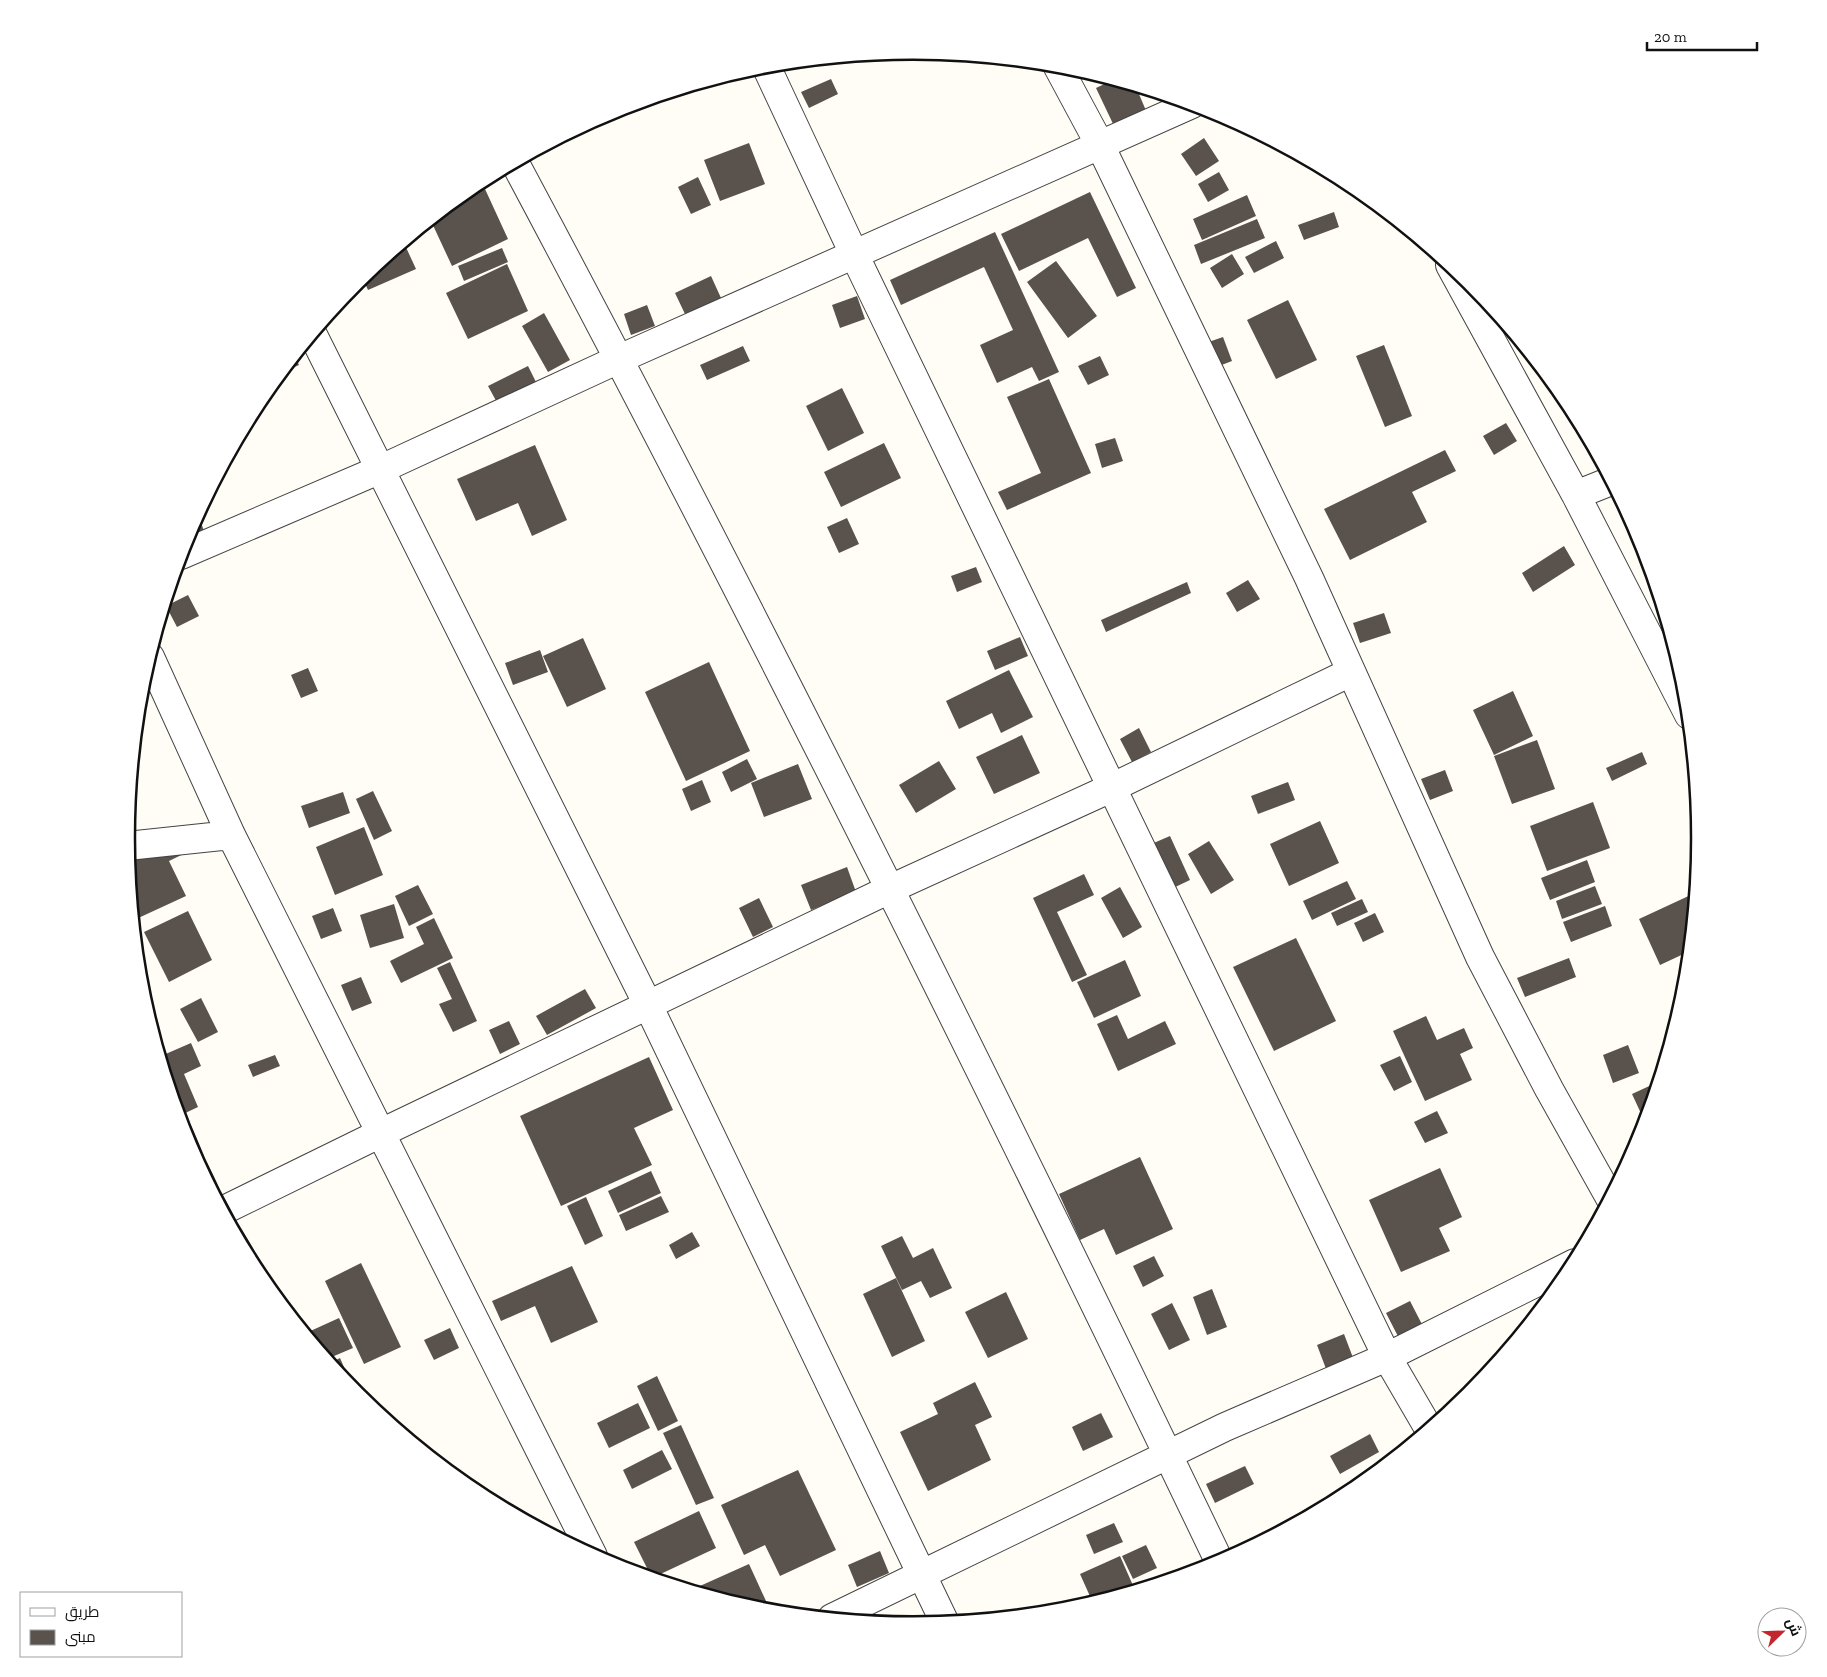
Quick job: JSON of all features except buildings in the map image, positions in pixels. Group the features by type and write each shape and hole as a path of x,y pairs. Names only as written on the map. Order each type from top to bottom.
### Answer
{"street":[{"path":"770,74 854,254 1387,1357 1426,1425"},
{"path":"1062,75 1100,145 1309,578 1480,958 1549,1089 1607,1193"},
{"path":"190,551 381,469 619,359 1183,108"},
{"path":"518,168 619,359 890,889 1216,1556"},
{"path":"1460,284 1576,495 1678,694"},
{"path":"316,340 648,1005 942,1616"},
{"path":"1576,495 1606,483"},
{"path":"155,667 231,834 588,1545"},
{"path":"228,1208 890,889 1111,788 1351,672"},
{"path":"135,845 231,834"},
{"path":"842,1613 1225,1427 1387,1357 1562,1270"}]}
